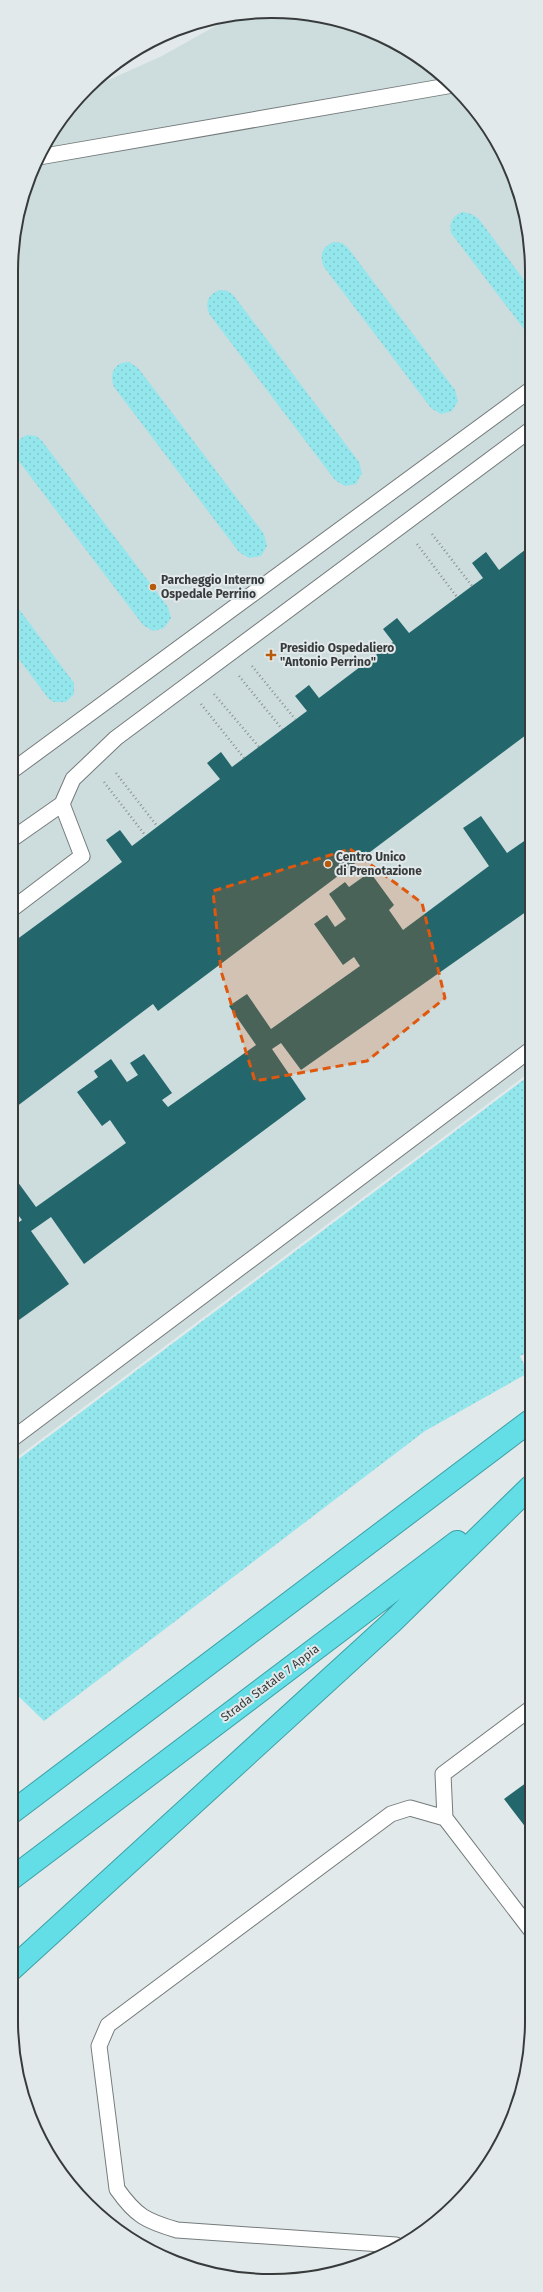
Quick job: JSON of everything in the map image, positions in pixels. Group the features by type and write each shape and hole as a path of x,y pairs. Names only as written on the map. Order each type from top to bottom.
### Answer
{"highway":[{"path":"18,1808 525,1425"},
{"name":"Strada Statale 7 Appia","path":"18,1875 525,1491"},
{"path":"18,1964 385,1628 525,1492"}],"lane":[{"path":"45,157 445,86"},
{"path":"18,766 525,394"},
{"path":"18,834 62,804 73,779 116,738 525,434"},
{"path":"18,904 82,856 62,804"},
{"path":"18,1434 525,1054"},
{"path":"525,1713 443,1774 445,1818 525,1922"},
{"path":"390,2245 177,2230 147,2221 128,2205 117,2189 99,2046 108,2025 391,1814 410,1808 445,1818"}],"path":[{"path":"429,531 472,586"},
{"path":"415,541 457,597"},
{"path":"251,664 295,719"},
{"path":"237,674 282,729"},
{"path":"213,692 259,747"},
{"path":"199,702 244,758"},
{"path":"112,768 157,826"},
{"path":"100,777 145,835"}],"highlighted area":[{"path":"350,849 422,903 445,998 367,1061 255,1081 221,971 213,891"}],"shaded area":[{"name":"Presidio Ospedaliero \"Antonio Perrino\"","path":"272,18 305,20 353,31 369,37 398,52 426,70 451,92 473,117 491,145 506,174 512,190 523,238 525,272 525,1076 18,1456 18,272 20,238 31,190 37,174 52,145 70,117 102,83 162,56 220,24 238,20"},
{"path":"463,212 471,214 478,218 525,281 525,330 451,233 452,220"},
{"path":"334,242 342,243 348,248 455,390 458,401 452,411 441,414 431,408 324,267 322,255 324,249"},
{"path":"220,290 228,291 234,296 359,462 362,473 356,484 345,486 335,480 210,315 207,307 208,300 213,294"},
{"path":"129,362 138,368 264,534 267,546 261,556 249,558 239,552 114,387 112,378 116,366"},
{"path":"24,436 36,436 42,441 168,607 171,618 164,628 153,631 143,625 18,460 18,441"},
{"path":"18,608 74,683 74,694 66,702 54,702 48,698 18,658"},
{"path":"525,1079 525,1354 520,1356 525,1367 525,1375 425,1431 44,1721 18,1696 18,1459"}],"building":[{"path":"525,550 525,736 158,1011 153,1004 18,1105 18,939 122,862 106,840 120,830 132,846 220,779 207,763 221,752 232,767 307,711 295,696 309,685 319,698 393,642 383,629 397,618 409,633 483,578 472,563 486,552 499,570"},
{"path":"481,816 507,853 525,840 525,913 301,1070 281,1043 272,1049 306,1099 84,1264 51,1217 31,1231 69,1284 18,1321 18,1223 22,1220 18,1215 18,1182 36,1207 126,1143 110,1120 102,1126 77,1092 98,1077 94,1071 111,1059 127,1082 138,1075 130,1063 144,1054 172,1093 162,1100 168,1107 256,1045 229,1006 247,994 271,1029 360,966 354,957 343,965 314,924 327,915 335,927 346,919 329,894 345,882 349,887 370,872 394,905 389,910 403,930 489,866 463,828"},
{"path":"525,1784 525,1826 504,1799"}],"place":[{"name":"Parcheggio Interno Ospedale Perrino","path":"153,587"},
{"name":"Presidio Ospedaliero \"Antonio Perrino\"","path":"271,655"},
{"name":"Centro Unico di Prenotazione","path":"328,864"}]}
